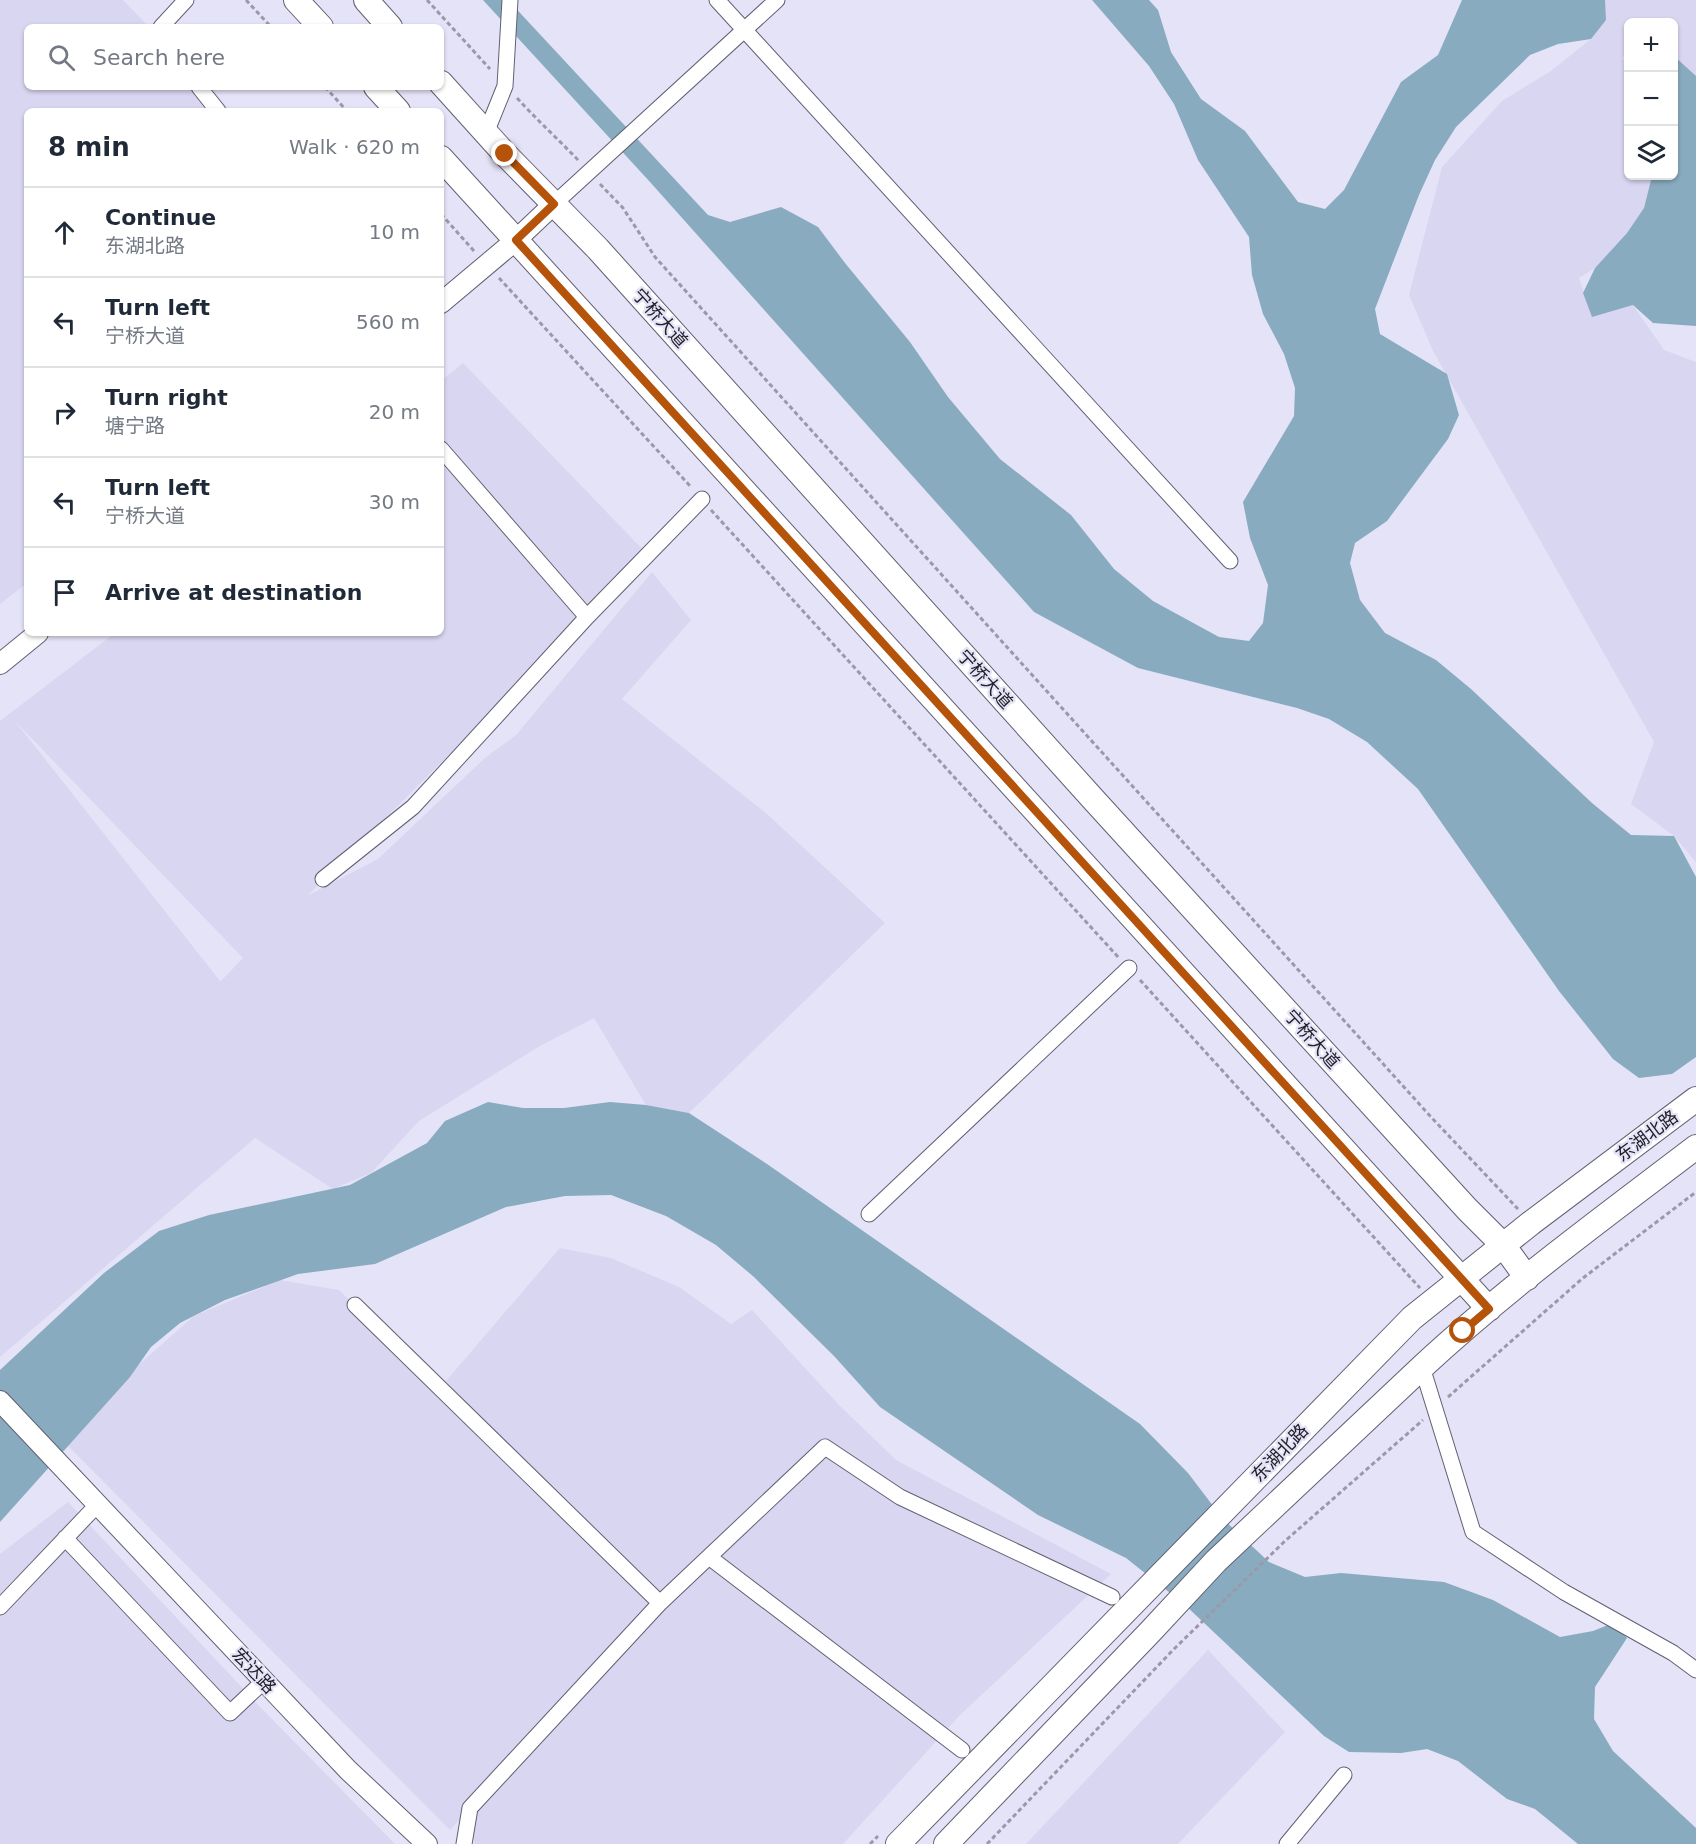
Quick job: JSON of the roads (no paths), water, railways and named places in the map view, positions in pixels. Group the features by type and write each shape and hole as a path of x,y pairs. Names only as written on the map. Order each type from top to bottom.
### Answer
{"main road":[{"path":"296,0 318,24"},
{"path":"366,0 387,24"},
{"name":"宁桥大道","path":"444,86 598,249 1085,791 1395,1131 1503,1245 1527,1278"},
{"path":"379,90 395,108"},
{"path":"444,161 1489,1309"},
{"name":"东湖北路","path":"898,1844 1119,1603 1237,1496 1412,1318 1531,1223 1696,1099"},
{"name":"东湖北路","path":"946,1844 1216,1561 1422,1367 1527,1278 1696,1147"}],"street":[{"path":"164,24 186,0"},
{"path":"486,133 506,86 510,0"},
{"path":"717,0 1230,561"},
{"path":"444,301 516,240 777,0"},
{"path":"201,90 216,108"},
{"path":"444,452 587,617"},
{"path":"323,879 413,807 587,617 702,500"},
{"path":"0,664 34,636"},
{"path":"869,1214 1129,968"},
{"path":"355,1305 660,1603"},
{"path":"1422,1367 1473,1532 1564,1592 1673,1653 1696,1670"},
{"name":"宏达路","path":"0,1401 348,1770 427,1844"},
{"path":"464,1844 470,1808 660,1603 825,1448 900,1497 1119,1603"},
{"path":"0,1607 65,1538 92,1498"},
{"path":"65,1538 230,1713 264,1681"},
{"path":"709,1557 962,1750"},
{"path":"1287,1844 1344,1775"}],"water":[{"path":"483,0 508,0 708,215 730,222 781,207 818,227 910,342 948,397 1000,459 1071,515 1114,569 1153,601 1219,637 1249,641 1263,623 1268,585 1250,538 1243,502 1294,416 1295,388 1284,354 1263,314 1252,275 1249,237 1198,160 1174,104 1149,66 1092,0 1149,0 1158,10 1171,52 1201,99 1245,131 1298,202 1325,209 1344,190 1401,82 1438,55 1462,0 1605,0 1606,20 1591,39 1558,44 1530,55 1456,127 1435,160 1419,195 1375,309 1380,334 1447,374 1459,415 1448,439 1387,521 1355,543 1350,563 1360,600 1385,633 1436,660 1471,689 1592,803 1631,835 1674,836 1696,877 1696,1057 1672,1074 1639,1078 1613,1059 1559,991 1418,789 1367,742 1329,719 1297,708 1138,668 1034,612 650,182"},
{"path":"1678,60 1696,76 1696,326 1653,323 1633,305 1592,317 1583,293 1595,268 1627,233 1644,208 1651,180 1678,180"},
{"path":"488,1102 523,1108 564,1108 610,1102 646,1105 689,1113 767,1164 1140,1424 1188,1473 1223,1519 1269,1562 1305,1577 1341,1573 1444,1582 1493,1600 1560,1637 1593,1631 1613,1623 1627,1638 1595,1687 1594,1719 1613,1751 1696,1828 1696,1844 1578,1844 1535,1809 1507,1799 1458,1761 1427,1749 1401,1753 1349,1752 1324,1736 1184,1604 1126,1558 1038,1515 880,1407 834,1356 754,1277 716,1245 666,1216 611,1195 565,1196 506,1207 375,1264 298,1274 225,1300 180,1323 151,1347 130,1377 0,1522 0,1370 104,1273 159,1231 209,1215 350,1185 427,1143 445,1121"}]}
